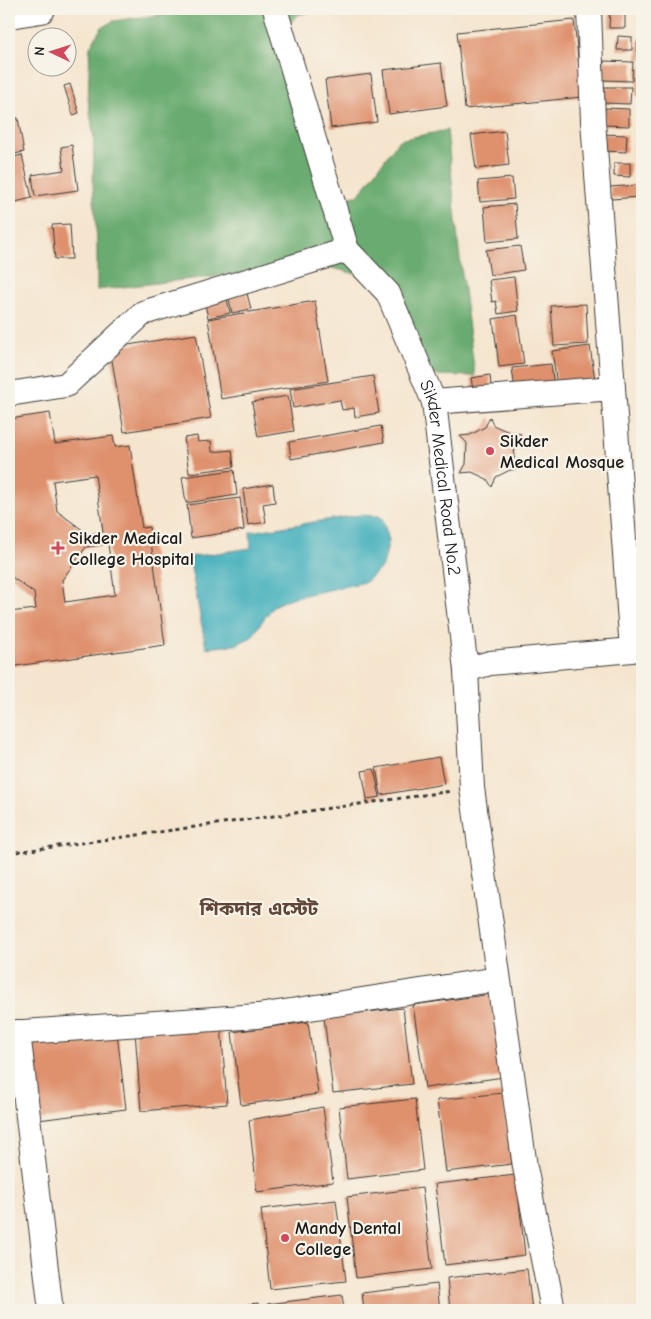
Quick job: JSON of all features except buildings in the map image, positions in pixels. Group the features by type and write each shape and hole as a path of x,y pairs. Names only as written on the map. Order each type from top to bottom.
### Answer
{"highway":[{"path":"9,14 41,9"}],"street":[{"name":"Sikder Medical Road No.2","path":"275,9 347,250 388,294 434,402 466,670 472,788 525,1167 553,1310"},
{"path":"466,670 490,663 632,650 593,121 589,9"},
{"path":"9,394 66,386 143,313 347,250"},
{"path":"434,402 613,388"},
{"path":"50,1302 14,1033 258,1016 498,979"}],"path":[{"path":"9,853 472,788"}],"green space":[{"path":"202,9 324,9 297,15 283,32 323,198 358,196 399,140 447,130 459,251 475,376 428,375 390,276 366,277 319,264 97,290 97,244 93,184 94,139 88,98 90,47 101,28 113,21"}],"water":[{"path":"359,515 379,516 382,518 389,540 383,566 366,582 291,598 275,605 252,637 235,645 206,648 189,557 251,548 250,532"}],"place":[{"name":"Sikder Medical Mosque","path":"490,451"},
{"name":"Sikder Medical College Hospital","path":"58,548"},
{"name":"Mandy Dental College","path":"285,1238"}],"district":[{"name":"শিকদার এস্টেট","path":"259,908"}]}
